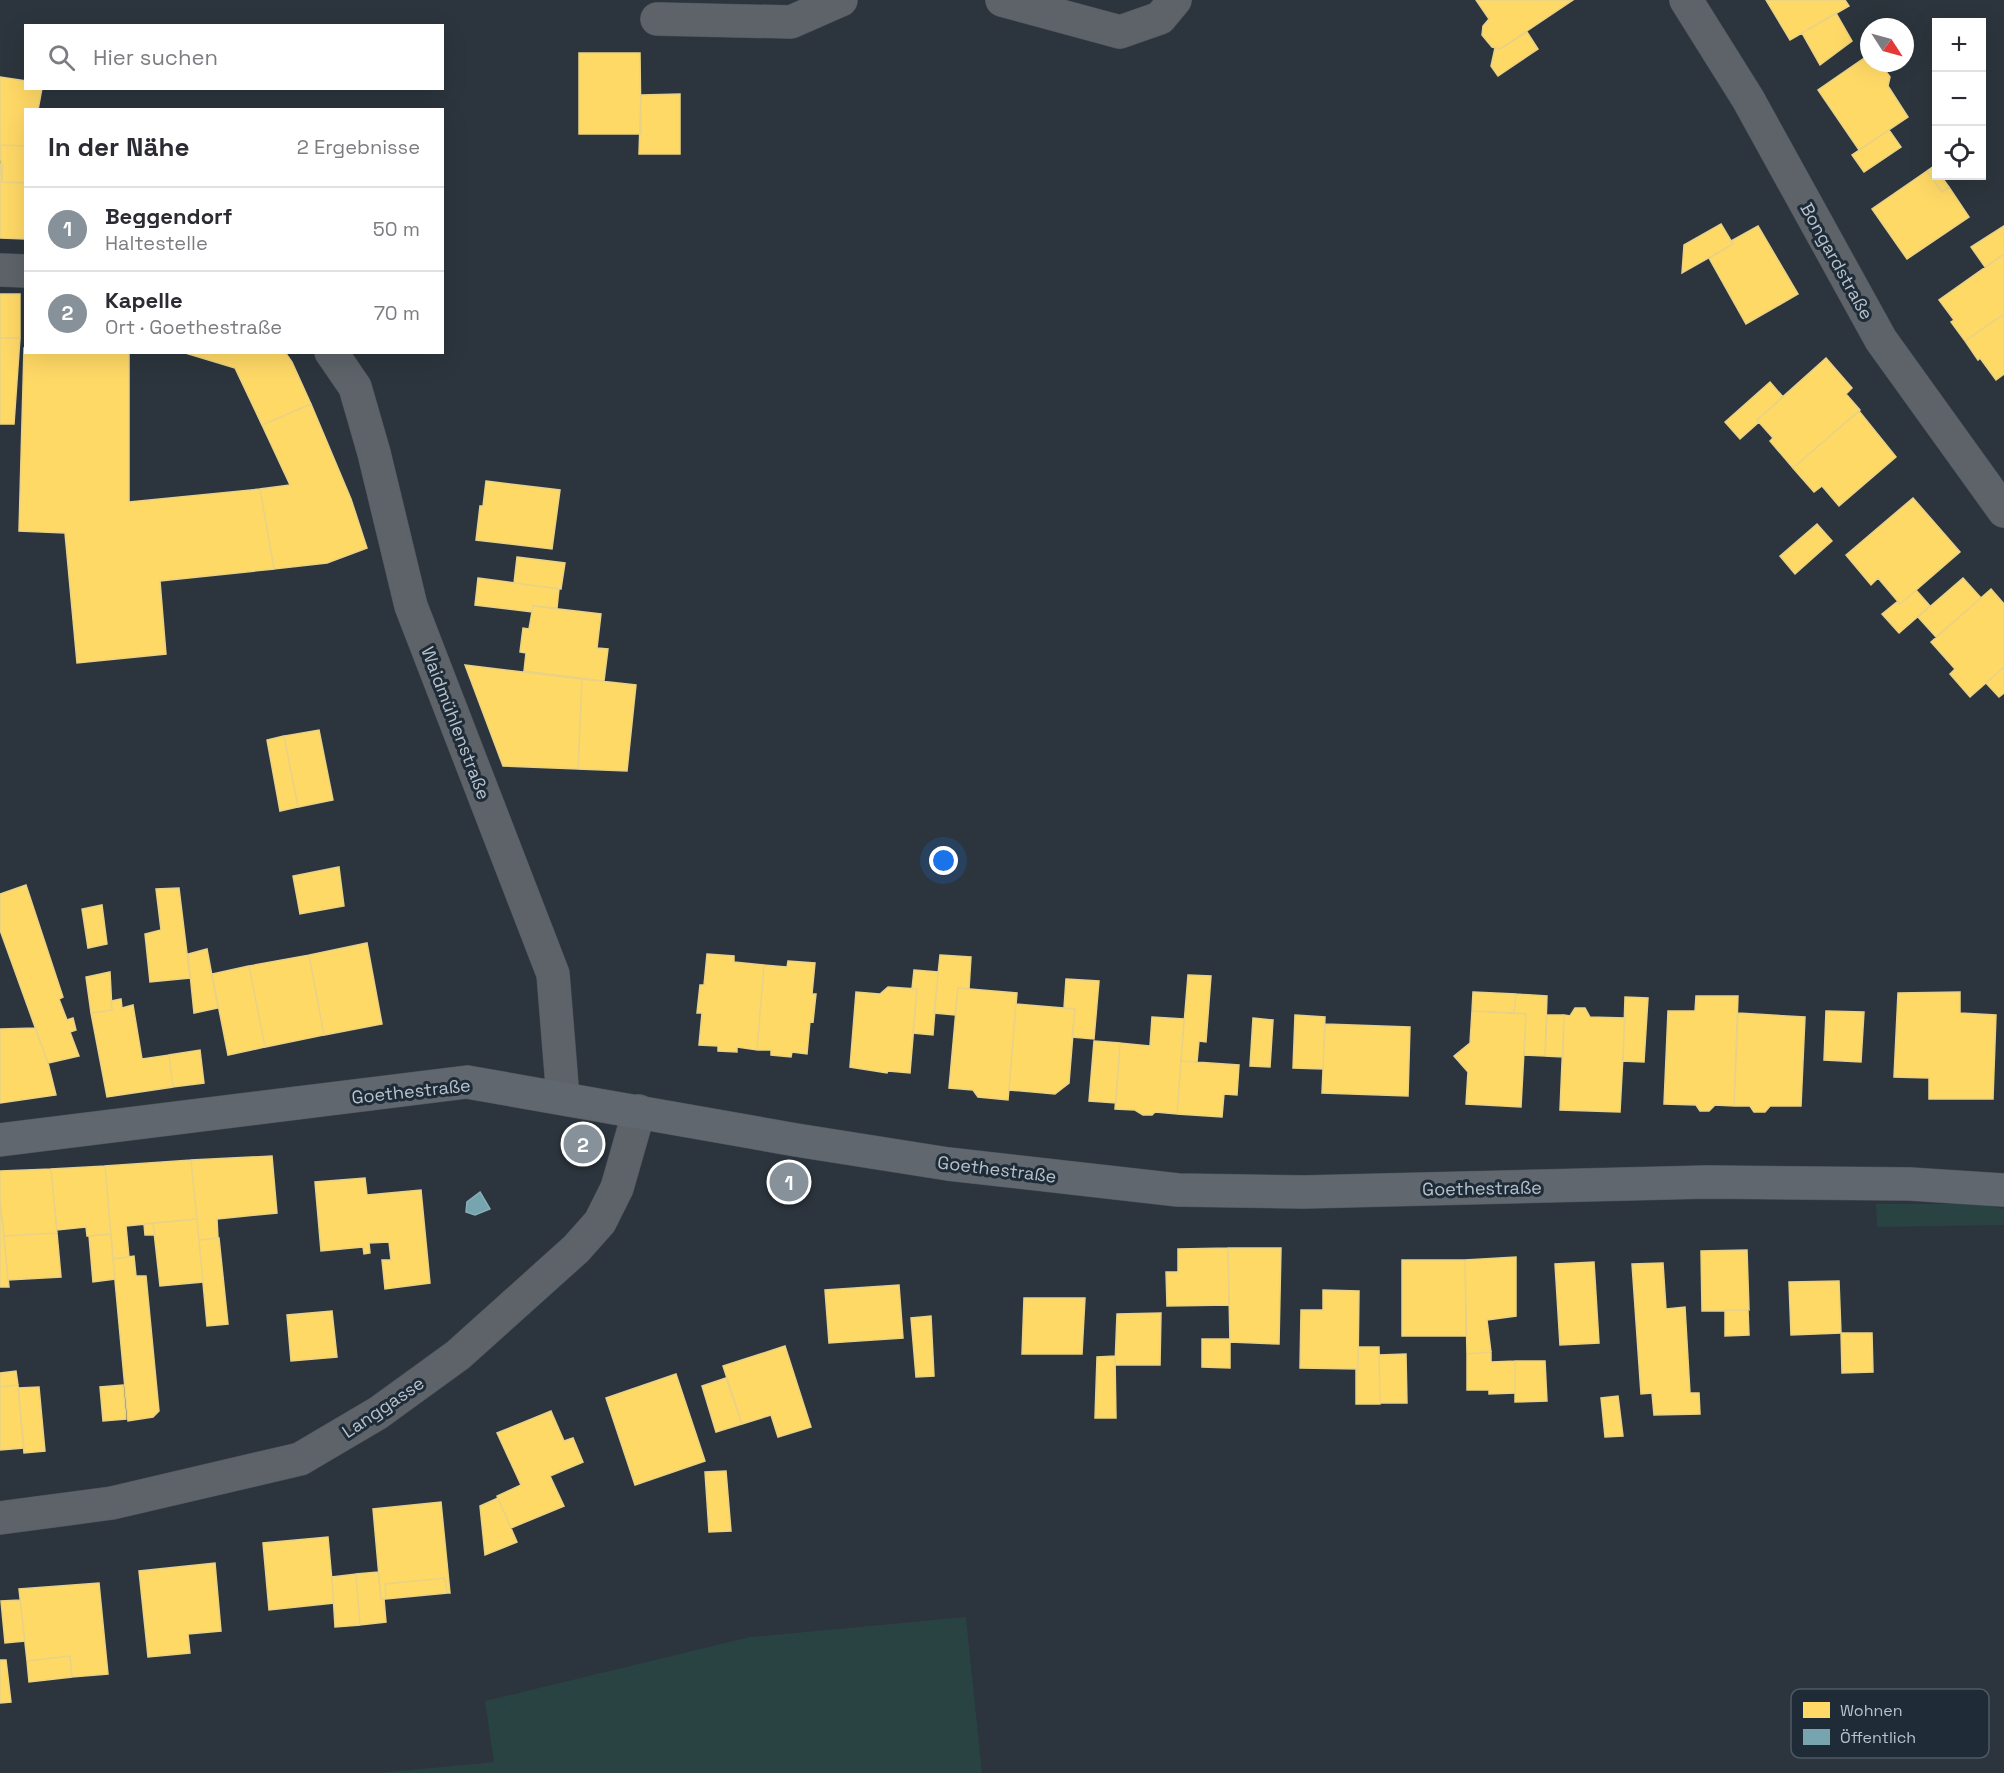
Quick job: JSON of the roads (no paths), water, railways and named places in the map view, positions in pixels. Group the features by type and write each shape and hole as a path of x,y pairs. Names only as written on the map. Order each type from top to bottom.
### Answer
{"street":[{"path":"657,19 791,22 841,0"},
{"path":"1002,0 1120,32 1160,18 1175,0"},
{"name":"Bongardstraße","path":"1686,0 1748,99 1881,340 2004,512"},
{"path":"0,270 24,271"},
{"name":"Waidmühlenstraße","path":"332,354 355,387 374,453 411,606 553,974 563,1098"},
{"name":"Goethestraße","path":"0,1140 468,1082 796,1140 948,1164 1178,1190 1304,1192 1707,1182 1910,1184 2004,1190"},
{"name":"Langgasse","path":"0,1518 112,1503 300,1459 378,1413 458,1355 576,1249 600,1222 617,1188 639,1111"}],"place":[{"name":"Kapelle","path":"583,1144"},
{"name":"Beggendorf","path":"789,1182"}]}
